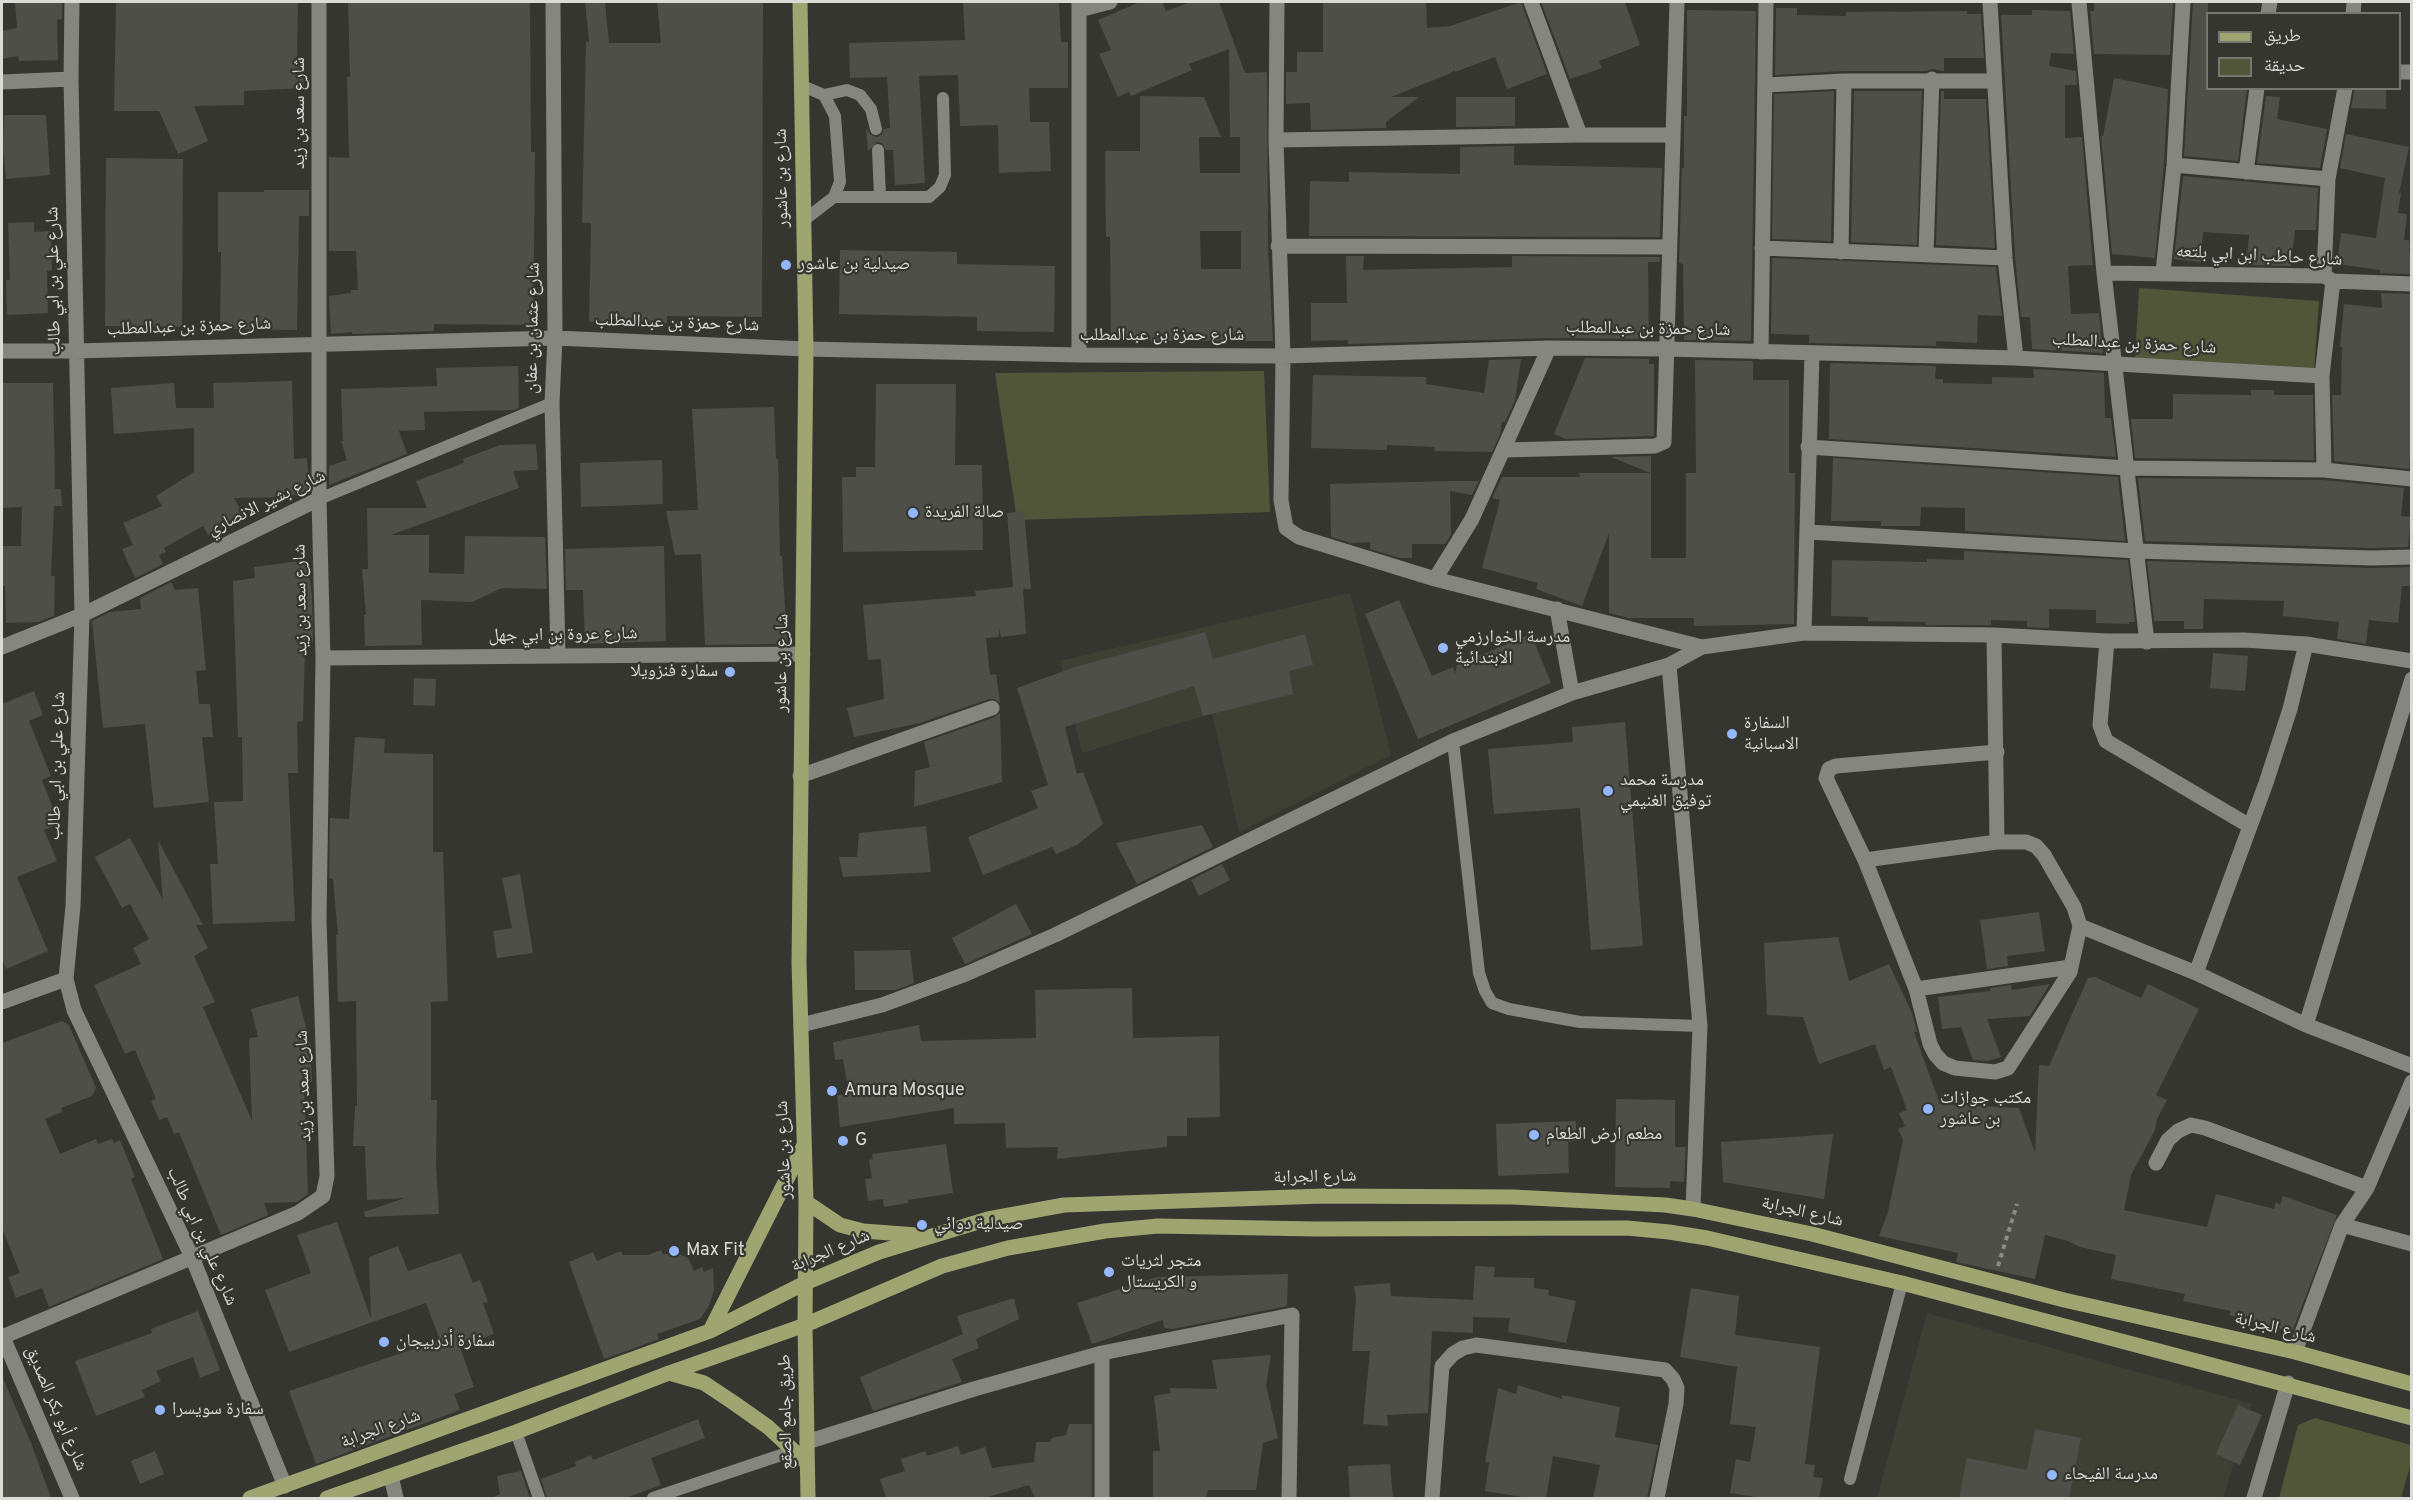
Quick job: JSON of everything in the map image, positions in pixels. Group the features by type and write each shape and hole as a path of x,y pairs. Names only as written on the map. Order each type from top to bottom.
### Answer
{"main road":[{"name":"شارع بن عاشور","path":"800,2 806,349 799,963 806,1202 805,1325"},
{"path":"710,1331 804,1144"},
{"name":"شارع الجرابة","path":"250,1498 710,1331 805,1284 879,1252 988,1220 1064,1205 1323,1196 1513,1197 1665,1205 1812,1234 1994,1283 2295,1352 2412,1384"},
{"path":"806,1202 831,1221 862,1231 899,1235 932,1235"},
{"path":"327,1498 516,1432 669,1373 805,1325 942,1266 1008,1248 1158,1226 1316,1229 1637,1229 1707,1238 1902,1282 2288,1383 2412,1418"},
{"path":"2059,1324 2064,1300"},
{"name":"طريق جامع الصقع","path":"805,1325 800,1447 807,1463 808,1498"},
{"path":"669,1373 704,1383 800,1447"}],"street":[{"name":"شارع علي بن ابي طالب","path":"72,2 75,351 82,615 73,906 66,979 74,1010 192,1257 285,1486"},
{"name":"شارع سعد بن زيد","path":"192,1257 298,1213 323,1196 327,1176 319,919 323,658 319,499 319,2"},
{"name":"شارع عثمان بن عفان","path":"553,2 555,338 552,403 558,655"},
{"path":"1079,355 1079,6 1110,2"},
{"path":"1277,2 1276,140 1283,356 1281,500 1286,528 1299,537 1435,579 1702,647"},
{"path":"1531,2 1580,135"},
{"path":"1505,450 1661,445 1665,437 1677,2"},
{"path":"1761,352 1766,2"},
{"path":"1990,2 2005,258 2016,358"},
{"path":"2079,2 2104,273 2147,642"},
{"path":"2163,272 2174,165 2183,2"},
{"path":"2,82 71,79"},
{"path":"1926,253 1932,80"},
{"path":"1766,85 1844,81 1994,81"},
{"path":"1841,252 1844,81"},
{"path":"2246,172 2257,90"},
{"path":"2324,470 2322,375 2329,278 2328,179 2345,90"},
{"path":"1276,140 1673,135"},
{"path":"2174,165 2328,179"},
{"path":"1278,246 1669,246"},
{"path":"1762,248 2005,258"},
{"name":"شارع حاطب ابن ابي بلتعه","path":"2104,273 2163,272 2329,278 2412,284"},
{"name":"شارع حمزة بن عبدالمطلب","path":"2,351 555,338 806,349 1079,355 1283,356 1549,348 1666,349 2016,358 2322,375"},
{"path":"1435,579 1472,519 1549,348"},
{"path":"1804,633 1812,354"},
{"path":"1808,447 2127,468 2324,470 2412,479"},
{"name":"شارع بشير الانصاري","path":"2,647 82,615 319,499"},
{"path":"1808,532 2137,551 2373,558 2412,557"},
{"path":"1557,609 1572,693"},
{"path":"801,1025 882,1005 966,974 1045,939 1453,741 1572,693 1669,665 1702,647 1804,633 1994,635 2147,642 2244,640 2306,644 2412,661"},
{"path":"1994,635 1997,842"},
{"path":"2108,641 2100,725 2106,741 2248,825"},
{"path":"2196,973 2248,825 2266,783 2290,709 2306,644"},
{"name":"شارع عروة بن ابي جهل","path":"323,658 803,654"},
{"path":"1669,665 1700,1026 1693,1209"},
{"path":"2306,1025 2412,679"},
{"path":"800,776 992,708"},
{"path":"1865,860 1997,842 2026,842 2036,846 2052,867 2074,907 2080,926 2071,967 2064,981 2008,1068 1995,1072 1955,1068 1943,1063 1930,1044 1916,989 1865,860 1828,785 1826,773 1836,766 1997,752"},
{"path":"2080,926 2196,973 2306,1025 2412,1066"},
{"path":"1916,989 2071,967"},
{"path":"2,1002 66,979"},
{"path":"2295,1352 2342,1226 2367,1188 2404,1122 2412,1082"},
{"path":"2156,1163 2168,1140 2178,1131 2191,1125 2205,1128 2367,1188"},
{"path":"2342,1226 2412,1244"},
{"path":"2,1336 192,1257"},
{"path":"800,1447 974,1389 1102,1353 1292,1315 1289,1498"},
{"name":"شارع أبو بكر الصديق","path":"2,1336 72,1498"},
{"path":"1432,1498 1442,1366 1446,1360 1463,1348 1476,1346 1665,1370 1673,1379 1677,1389 1677,1404 1657,1498"},
{"path":"1102,1353 1102,1498"},
{"path":"2254,1498 2288,1383"},
{"path":"392,1476 396,1498"}],"lane":[{"path":"800,85 824,95 847,90 860,95 871,109 876,129"},
{"path":"804,221 834,197 840,182 835,116 824,95"},
{"path":"834,197 928,198 940,187 945,175 943,98"},
{"path":"878,150 880,198"},
{"name":"شارع بشير الانصاري","path":"319,499 552,403"},
{"path":"1453,741 1479,973 1485,992 1492,1002 1509,1010 1580,1022 1700,1026"},
{"path":"1851,1479 1902,1282"},
{"path":"516,1432 538,1498"},
{"path":"654,1498 800,1447"}],"path":[{"path":"1994,1283 2017,1204"}],"shaded area":[{"path":"1350,593 1391,755 1239,832 1212,713 1082,753 1060,661"},
{"path":"1927,1313 2252,1404 2223,1498 1877,1498"}],"green space":[{"path":"2139,288 2319,301 2314,371 2135,358"},
{"path":"1264,371 1270,512 1017,520 995,373"},
{"path":"2315,1418 2411,1445 2411,1463 2401,1498 2279,1498 2298,1425"}],"building":[{"path":"15,2 62,2 62,19 57,20 58,60 19,61 18,56 2,59 2,31 17,28"},
{"path":"116,2 298,2 297,59 303,59 304,88 244,91 244,105 194,106 208,141 178,154 159,111 114,111"},
{"path":"348,2 530,2 531,152 535,152 533,325 434,324 434,331 331,334 329,296 358,290 356,251 329,251 329,157 349,158"},
{"path":"585,2 605,2 609,43 661,43 657,2 763,2 762,317 667,316 667,323 589,322 591,223 582,223 586,42 589,42"},
{"path":"963,2 1059,2 1061,42 1068,42 1068,88 1029,88 1030,122 1049,122 1051,171 999,173 998,125 960,126 958,75 919,76 925,183 895,185 893,150 886,150 882,143 877,142 868,151 866,129 871,135 877,137 884,129 890,128 887,77 850,78 849,43 965,40"},
{"path":"1140,2 1162,2 1166,11 1191,2 1219,2 1245,73 1267,72 1268,247 1273,341 1111,341 1110,237 1106,237 1105,151 1140,151 1140,96 1204,97 1221,137 1199,137 1200,173 1240,173 1240,137 1230,137 1229,49 1189,64 1192,70 1131,96 1129,92 1118,97 1099,54 1111,50 1098,20","holes":["1200,231 1241,231 1241,269 1201,269"]},
{"path":"1426,2 1427,28 1450,26 1521,2 1547,74 1507,89 1495,57 1455,72 1455,70 1391,97 1419,97 1386,122 1386,128 1311,130 1310,103 1286,104 1286,72 1297,72 1297,52 1323,52 1323,3"},
{"path":"1541,2 1625,2 1640,45 1599,61 1602,68 1570,79"},
{"path":"2094,2 2173,2 2170,55 2094,54 2090,11 2094,11"},
{"path":"2193,2 2208,2 2206,90 2247,90 2238,161 2184,156"},
{"path":"1776,8 1797,8 1797,15 1846,16 1846,12 1967,11 1967,14 1981,14 1984,58 1944,58 1944,71 1932,69 1926,71 1844,71 1775,75"},
{"path":"1687,10 1756,11 1751,341 1684,340 1683,264 1679,263 1684,116 1687,116"},
{"path":"2032,10 2070,11 2074,54 2051,53 2049,66 2076,71 2077,85 2065,85 2065,138 2082,137 2093,265 2068,266 2071,314 2099,313 2103,353 2032,349 2030,317 2021,317 2015,257 2001,15 2032,15"},
{"path":"2114,78 2168,89 2155,258 2112,254 2101,136 2103,136"},
{"path":"2355,90 2386,90 2386,109 2351,108"},
{"path":"1834,91 1831,241 1772,239 1774,94"},
{"path":"1854,91 1922,91 1917,245 1851,242"},
{"path":"1941,91 1944,91 1944,99 1986,99 1995,248 1936,245"},
{"path":"2266,96 2280,97 2277,119 2327,129 2320,168 2257,163"},
{"path":"1456,97 1515,97 1515,126 1456,127"},
{"path":"4,115 46,115 50,175 6,179 3,148"},
{"path":"2346,134 2409,147 2399,193 2401,193 2398,213 2407,214 2404,240 2409,240 2411,274 2380,273 2380,270 2337,264 2341,233 2376,238 2385,178 2340,168"},
{"path":"1514,146 1514,165 1662,168 1660,237 1309,236 1310,181 1349,182 1349,172 1460,174 1460,147"},
{"path":"106,158 183,159 182,327 105,326"},
{"path":"2183,176 2318,188 2316,230 2295,230 2291,266 2246,265 2249,235 2203,232 2201,262 2174,259"},
{"path":"264,190 309,190 309,216 299,216 297,330 220,329 221,252 218,252 218,192 264,192"},
{"path":"34,222 34,232 51,231 52,270 47,271 48,313 7,315 6,280 10,280 8,223"},
{"path":"840,250 957,252 957,264 1055,266 1054,332 977,331 977,317 839,314"},
{"path":"1346,256 1364,256 1363,270 1512,267 1512,256 1660,257 1660,262 1648,262 1649,339 1549,338 1348,344 1348,340 1311,341 1311,303 1347,303"},
{"path":"1772,258 1996,267 2002,316 1978,315 1977,343 1936,341 1936,346 1809,343 1809,335 1771,334"},
{"path":"2381,293 2412,294 2409,469 2334,461 2332,395 2341,395 2342,347 2340,347 2344,304 2382,308"},
{"path":"1585,358 1649,359 1649,364 1654,364 1654,436 1566,439 1554,434"},
{"path":"1521,359 1515,400 1505,422 1502,422 1500,434 1492,452 1434,451 1435,447 1387,445 1387,450 1311,448 1313,375 1426,377 1426,384 1484,393 1489,360"},
{"path":"1695,360 1753,361 1753,380 1789,380 1789,473 1795,473 1794,624 1694,626 1694,618 1629,618 1609,613 1609,533 1582,606 1536,589 1538,583 1482,568 1500,500 1492,498 1502,477 1580,477 1579,473 1650,473 1611,457 1651,456 1651,558 1686,558 1686,473 1696,473"},
{"path":"1830,363 1936,366 1935,379 1943,379 1943,383 1992,384 1992,377 2034,378 2033,369 2104,373 2105,418 2111,418 2116,457 1829,439"},
{"path":"518,366 519,408 424,412 425,430 399,431 407,454 329,485 329,466 347,460 341,441 343,441 341,389 437,386 436,368"},
{"path":"292,381 294,459 307,458 309,491 287,497 234,498 244,515 209,536 203,526 164,548 166,552 159,555 163,564 135,578 122,549 133,545 123,523 162,506 156,496 194,472 194,428 114,434 111,388 174,383 176,408 214,408 213,383"},
{"path":"2,383 53,383 55,489 61,489 62,506 54,506 51,576 55,576 54,616 38,622 6,623 5,586 2,586 2,546 21,546 22,507 2,508"},
{"name":"صالة الفريدة","path":"876,384 956,384 955,465 982,465 983,550 843,552 842,477 856,477 856,467 875,467"},
{"path":"2251,390 2274,390 2274,395 2313,395 2314,460 2135,458 2131,419 2173,419 2173,394 2251,395"},
{"path":"774,407 776,459 778,459 780,556 782,556 787,644 705,645 701,554 675,555 666,511 698,510 692,409"},
{"path":"536,444 538,470 513,471 519,488 391,535 429,535 429,573 464,574 465,536 545,537 547,589 502,588 472,602 421,600 422,645 365,646 364,615 366,615 362,569 368,569 367,508 427,508 416,481 464,463 463,459 500,445"},
{"path":"1833,458 2118,477 2125,541 1965,531 1965,508 1921,507 1920,526 1881,526 1881,521 1831,521"},
{"path":"662,460 663,504 581,507 580,463"},
{"path":"2138,478 2323,480 2404,488 2401,516 2411,517 2408,547 2372,548 2145,541"},
{"path":"1479,481 1472,495 1450,491 1451,535 1445,544 1412,544 1412,558 1400,558 1370,549 1370,542 1351,543 1331,537 1330,484"},
{"path":"1024,511 1031,589 1023,589 1026,634 1001,637 999,628 999,637 986,638 990,675 996,674 1000,703 989,699 920,723 854,737 847,708 884,699 881,659 868,660 863,605 976,596 975,591 1013,587 1007,513"},
{"path":"664,546 666,641 585,644 583,590 566,590 565,549"},
{"path":"1964,551 2128,560 2135,622 2129,622 2129,624 2096,623 2096,610 2049,609 2049,628 2027,627 2027,621 1991,620 1991,625 1926,625 1925,622 1868,621 1868,617 1831,616 1832,560 1927,562 1927,559 1964,560"},
{"path":"307,560 312,596 313,641 306,642 305,647 303,721 297,722 298,773 288,773 295,921 213,924 210,864 218,864 214,802 243,801 242,737 238,737 233,581 255,578 254,567"},
{"path":"2147,561 2372,568 2412,567 2412,586 2402,586 2398,623 2369,620 2366,644 2337,639 2339,622 2283,616 2284,601 2204,599 2203,629 2184,629 2184,621 2154,621"},
{"path":"171,582 175,590 198,588 206,670 196,671 199,704 210,704 213,737 202,737 209,802 154,808 145,724 103,728 92,621 110,612 141,609 140,598"},
{"path":"1399,600 1432,676 1453,667 1455,674 1457,665 1531,634 1551,683 1418,739 1365,614"},
{"path":"1205,632 1213,659 1305,634 1313,665 1289,671 1293,694 1203,716 1194,686 1065,727 1077,774 1083,772 1103,824 1077,845 1056,854 1052,847 983,875 968,837 1038,808 1031,791 1048,785 1017,688 1075,667"},
{"path":"2213,653 2248,656 2245,691 2210,688"},
{"path":"414,678 436,679 435,706 413,705"},
{"path":"34,691 43,715 29,721 51,776 42,780 59,824 44,830 57,861 17,877 48,951 6,969 2,959 2,704"},
{"path":"1000,713 1002,782 914,807 915,771 930,767 924,742 995,717"},
{"path":"1625,722 1643,946 1591,950 1580,808 1494,814 1488,749 1573,742 1572,727"},
{"path":"355,737 385,739 384,753 433,754 433,852 443,852 448,1001 431,1002 431,1100 437,1100 436,1164 439,1214 365,1217 364,1212 405,1198 367,1200 365,1146 353,1146 355,1106 357,1106 356,1001 338,1002 336,935 338,935 333,879 329,878 330,818 349,819"},
{"path":"1202,825 1213,847 1137,884 1116,843"},
{"path":"926,826 931,872 843,877 839,857 857,857 859,833"},
{"path":"130,838 163,900 158,840 203,925 196,925 208,948 194,956 215,1002 203,1007 252,1121 249,1038 258,1037 251,1009 298,996 310,1043 312,1082 304,1082 308,1194 297,1202 264,1203 268,1215 221,1235 179,1132 174,1134 167,1117 159,1120 151,1101 156,1099 135,1050 125,1054 94,985 141,964 133,948 149,939 130,904 122,908 95,857"},
{"path":"1222,864 1230,880 1199,896 1191,880"},
{"path":"520,874 533,953 497,958 493,931 512,928 502,878"},
{"path":"1016,904 1032,934 965,964 952,938"},
{"path":"2039,912 2045,951 2007,956 2008,966 1987,969 1980,920"},
{"path":"1838,937 1849,981 1889,964 1912,1013 1917,1032 1914,1032 1940,1104 2019,1108 2035,1153 2039,1065 2049,1066 2088,978 2095,977 2141,998 2148,984 2199,1009 2156,1095 2167,1100 2157,1119 2155,1130 2131,1175 2124,1210 2207,1227 2216,1194 2274,1209 2276,1202 2280,1205 2283,1196 2337,1215 2292,1332 2229,1315 2231,1311 2183,1301 2185,1294 2111,1279 2116,1255 2080,1247 2045,1235 2035,1279 1956,1262 1958,1253 1879,1236 1888,1212 1903,1140 1898,1129 1905,1126 1899,1113 1907,1110 1891,1067 1884,1070 1875,1044 1819,1064 1803,1017 1767,1015 1764,943"},
{"path":"910,950 914,983 896,990 855,990 854,951"},
{"path":"2050,984 2030,1016 1987,1019 2001,1057 1988,1061 1973,1060 1961,1027 1942,1029 1938,997 1990,991 1990,988 2011,985 2012,990"},
{"path":"1132,988 1133,1038 1219,1036 1220,1117 1187,1118 1187,1136 1167,1136 1167,1147 1057,1159 1058,1147 1006,1148 1005,1123 954,1124 954,1108 840,1127 837,1095 849,1094 843,1059 835,1060 833,1042 919,1025 921,1041 1036,1038 1035,990"},
{"path":"62,1021 69,1025 96,1088 92,1096 61,1108 62,1112 45,1119 60,1154 96,1139 98,1144 112,1139 114,1143 120,1140 135,1177 131,1179 163,1259 49,1307 42,1288 16,1298 8,1277 20,1273 2,1228 2,1043"},
{"path":"1616,1099 1675,1100 1675,1147 1686,1147 1684,1182 1670,1181 1670,1188 1615,1187"},
{"path":"1576,1121 1576,1141 1568,1142 1569,1173 1498,1176 1496,1124"},
{"path":"1833,1134 1824,1199 1723,1182 1721,1142"},
{"path":"946,1144 953,1193 908,1200 908,1203 884,1207 883,1199 868,1201 865,1179 872,1178 869,1160 873,1159 872,1154"},
{"path":"337,1222 371,1319 369,1257 398,1246 408,1271 461,1253 473,1283 480,1280 488,1302 483,1303 494,1334 460,1347 474,1387 454,1394 460,1410 316,1464 289,1391 440,1340 426,1303 289,1352 265,1290 311,1273 297,1235"},
{"path":"661,1250 663,1254 679,1254 688,1258 694,1271 702,1267 704,1272 713,1268 714,1290 709,1306 700,1319 657,1334 659,1339 604,1359 569,1262 593,1252 597,1261 621,1251 623,1255 648,1255"},
{"path":"1475,1266 1495,1267 1494,1277 1534,1278 1534,1288 1549,1290 1548,1295 1576,1301 1566,1343 1508,1332 1510,1318 1473,1317 1473,1333 1432,1331 1428,1413 1387,1415 1388,1426 1363,1424 1370,1351 1352,1351 1356,1298 1354,1286 1390,1283 1391,1296 1473,1300"},
{"path":"1288,1274 1287,1306 1173,1329 1164,1328 1163,1320 1092,1344 1077,1303 1157,1277"},
{"path":"1691,1288 1739,1296 1735,1335 1820,1347 1805,1464 1815,1465 1813,1477 1823,1478 1819,1498 1762,1498 1730,1493 1736,1459 1750,1462 1756,1427 1730,1424 1737,1367 1680,1357"},
{"path":"1014,1298 1019,1319 976,1339 979,1348 952,1359 962,1382 873,1411 860,1377 963,1334 957,1316"},
{"path":"198,1311 220,1370 200,1378 193,1357 156,1371 161,1381 142,1390 145,1397 96,1416 75,1361 152,1333 151,1329"},
{"path":"1271,1355 1266,1385 1278,1438 1263,1443 1256,1490 1208,1490 1206,1498 1153,1498 1153,1451 1160,1451 1154,1396 1171,1393 1169,1388 1217,1389 1212,1360"},
{"path":"2,1376 31,1443 51,1498 2,1498"},
{"path":"1518,1385 1562,1399 1562,1395 1620,1407 1615,1437 1658,1445 1647,1498 1593,1498 1600,1465 1553,1456 1546,1498 1528,1498 1485,1491 1489,1463 1485,1462 1498,1388 1516,1394"},
{"path":"2238,1405 2262,1415 2240,1465 2216,1454"},
{"path":"698,1419 705,1438 651,1458 661,1485 625,1498 547,1498 541,1479 576,1466 575,1462 591,1455 593,1460"},
{"path":"1069,1424 1092,1424 1092,1498 1035,1498 1029,1485 985,1498 886,1498 880,1479 905,1471 901,1459 925,1451 927,1456 958,1446 961,1455 985,1447 992,1468 1034,1462 1036,1442 1050,1442 1052,1438 1066,1435"},
{"path":"2035,1429 2081,1438 2069,1498 1959,1498 1967,1458 2027,1470"},
{"path":"155,1451 164,1474 140,1484 131,1461"},
{"path":"1390,1464 1393,1498 1350,1498 1348,1466"},
{"path":"521,1471 530,1498 494,1498 500,1494 497,1476"}],"place":[{"name":"صيدلية بن عاشور","path":"786,265"},
{"name":"صالة الفريدة","path":"913,513"},
{"name":"مدرسة الخوارزمي الابتدائية","path":"1443,648"},
{"name":"سفارة فنزويلا","path":"730,672"},
{"name":"السفارة الاسبانية","path":"1732,734"},
{"name":"مدرسة محمد توفيق الغنيمي","path":"1608,791"},
{"name":"Amura Mosque","path":"832,1091"},
{"name":"مكتب جوازات بن عاشور","path":"1928,1109"},
{"name":"مطعم ارض الطعام","path":"1534,1135"},
{"name":"G","path":"843,1141"},
{"name":"صيدلية دوائي","path":"922,1225"},
{"name":"Max Fit","path":"674,1251"},
{"name":"متجر لثريات و الكريستال","path":"1109,1272"},
{"name":"سفارة أذربيجان","path":"384,1342"},
{"name":"سفارة سويسرا","path":"160,1410"},
{"name":"مدرسة الفيحاء","path":"2052,1475"}]}
